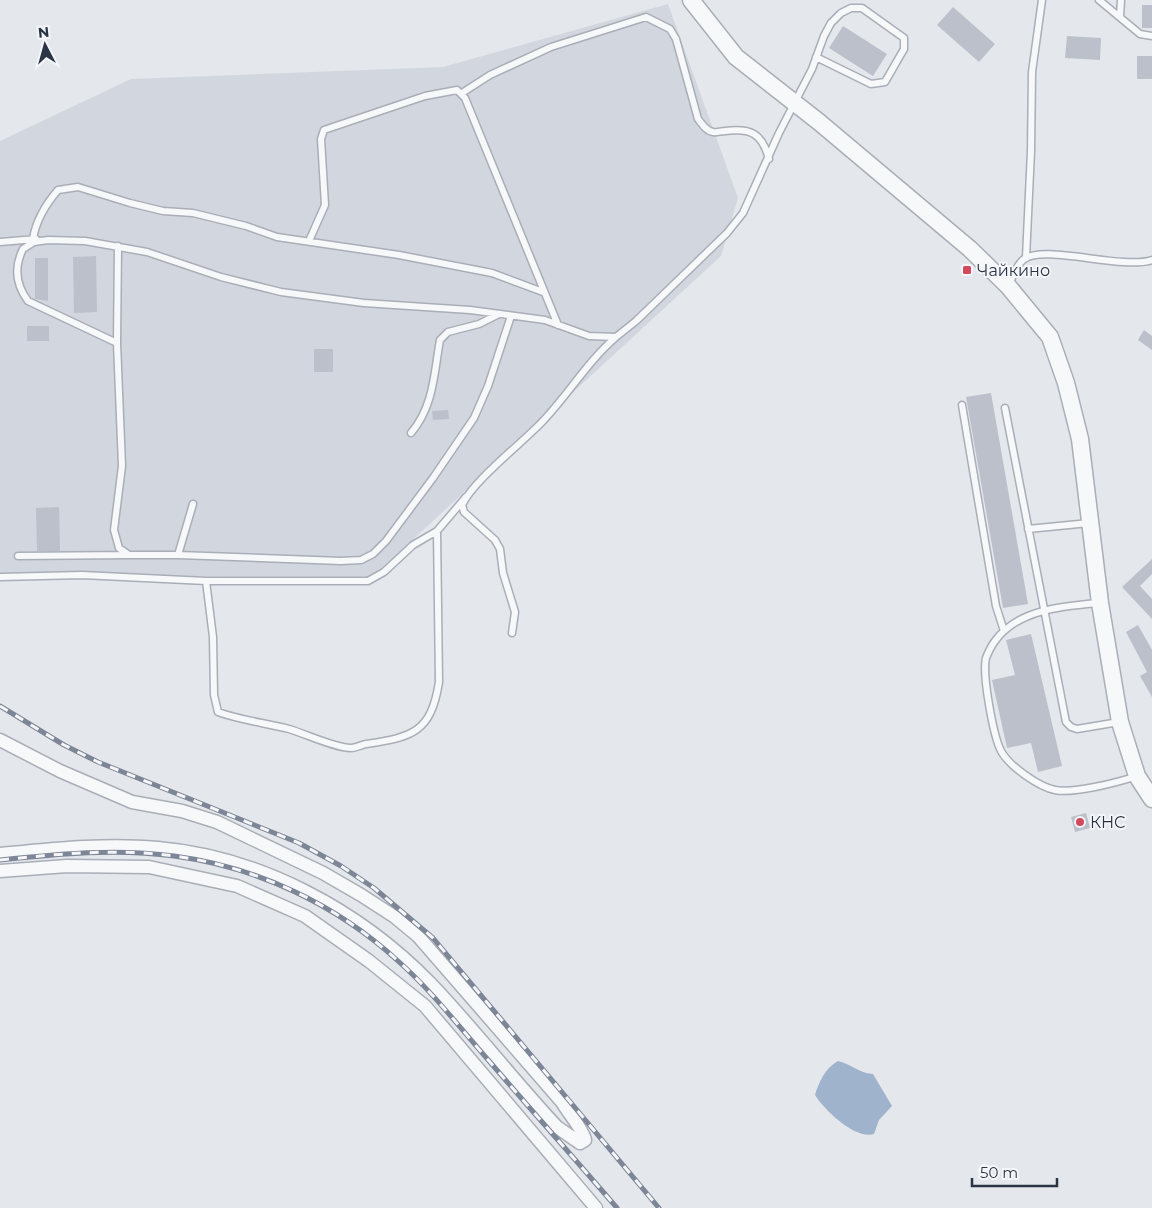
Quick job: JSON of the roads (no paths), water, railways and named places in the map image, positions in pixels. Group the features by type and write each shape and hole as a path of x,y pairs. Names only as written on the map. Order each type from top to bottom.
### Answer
{"street":[{"path":"691,0 736,57 795,103 970,250 1008,286 1050,336 1060,364 1080,439 1100,603 1120,722 1138,776 1152,799"},
{"path":"0,740 60,771 132,802 182,811 216,822 250,837 323,873 395,917 418,936 441,961 562,1102 574,1122 584,1132 585,1140 580,1143 557,1127 430,983 392,949 366,929 300,887 250,868 184,851 157,848 94,847 0,854"},
{"path":"0,872 67,866 149,867 237,886 305,916 369,961 425,1006 596,1208"}],"lane":[{"path":"1026,258 1031,151 1032,72 1042,0"},
{"path":"1099,0 1140,34 1152,36"},
{"path":"1120,16 1121,0"},
{"path":"0,577 133,576 206,581 368,581 384,572 413,545 437,531 466,497 542,421 602,349 636,321 738,220 795,103 831,23 841,13 851,8 862,8 904,38 904,50 885,82 871,84 816,57"},
{"path":"462,93 490,75 551,47 646,17 670,29 676,39 698,119 703,126 713,133 741,130 760,137 765,144 768,159"},
{"path":"309,242 325,204 321,139 324,130 441,92 457,90 462,93 558,325"},
{"path":"33,239 35,226 48,202 58,190 78,186 139,205 163,211 193,213 246,226 278,237 492,273 543,292"},
{"path":"0,242 33,239 85,241 118,246 147,252 221,277 281,292 364,303 470,310 545,320 589,336 616,338"},
{"path":"48,240 34,242 23,249 18,258 17,268 22,292 28,301 117,343"},
{"path":"118,246 117,343 122,466 114,530 119,548 129,555"},
{"path":"1008,286 1020,263 1032,255 1084,257 1140,264 1152,260"},
{"path":"411,433 421,421 428,407 440,340 448,332 478,324 500,314"},
{"path":"18,556 178,554 342,561 361,560 372,554 386,541 433,478 474,418 488,386 511,316"},
{"path":"962,405 996,606 1004,631"},
{"path":"1005,408 1066,722 1071,727 1077,728 1120,722"},
{"path":"466,497 462,505 464,512 495,540 500,549 503,573 515,612 512,633"},
{"path":"178,554 193,504"},
{"path":"1028,529 1090,523"},
{"path":"206,581 212,637 214,700 218,712 231,717 294,730 352,748 387,743 407,737 422,724 435,706 439,682 437,531"},
{"path":"1100,603 1043,610 1030,615 1004,631 995,641 986,658 985,680 1001,751 1013,765 1029,778 1056,790 1105,784 1138,776"}],"water":[{"path":"838,1061 863,1072 873,1074 892,1106 879,1120 874,1134 867,1135 850,1129 833,1116 815,1095 818,1085 829,1067"}],"railway":[{"path":"0,706 64,745 98,762 299,843 341,866 374,888 433,938 659,1208"},
{"path":"0,860 109,852 174,856 205,861 265,879 294,891 322,906 349,922 374,941 422,985 446,1010 617,1208"}],"place":[{"name":"Чайкино","path":"967,270"},
{"name":"КНС","path":"1080,822"}]}
